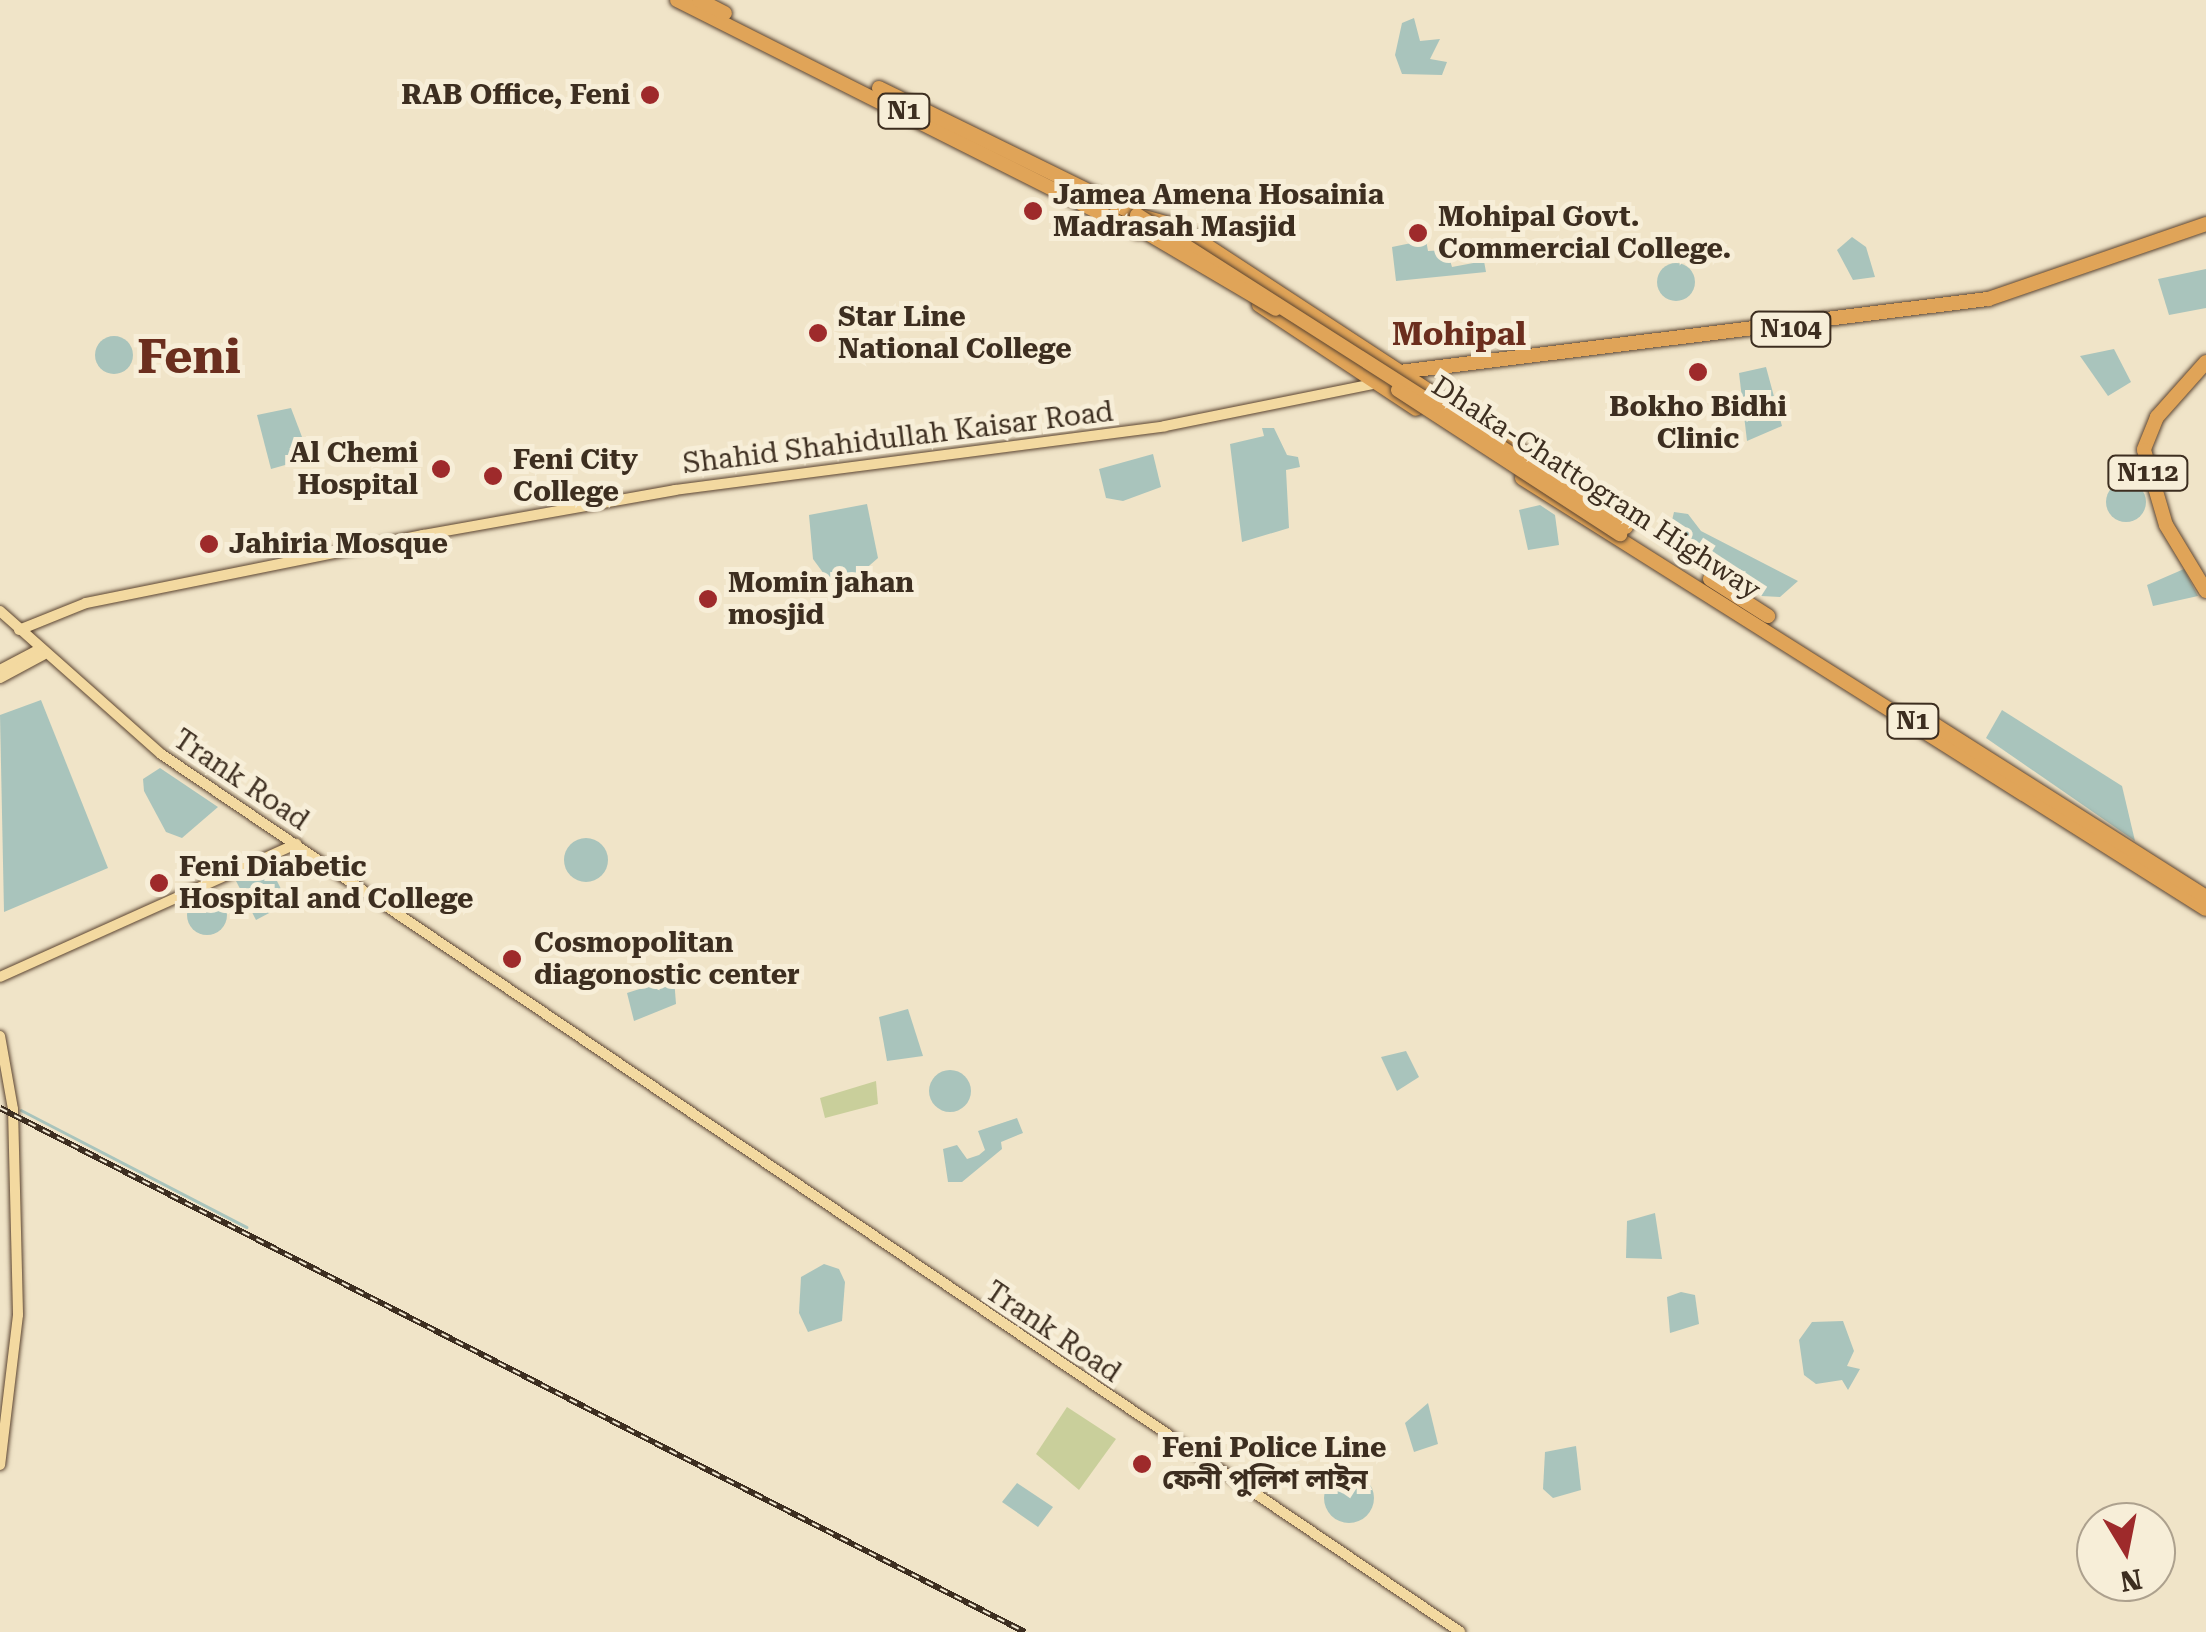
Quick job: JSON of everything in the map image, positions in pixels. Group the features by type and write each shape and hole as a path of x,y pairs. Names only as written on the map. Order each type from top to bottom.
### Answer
{"highway":[{"name":"Dhaka-Chattogram Highway","path":"677,0 1134,219"},
{"name":"Dhaka-Chattogram Highway","path":"699,0 1134,219 2206,897"},
{"path":"1134,219 1160,218 1225,254 1623,530"},
{"path":"1134,219 1369,381 1592,525 1623,530"},
{"name":"N104","path":"1369,381 1988,300 2206,224"},
{"name":"N104","path":"1406,376 1988,308 2206,234"},
{"name":"N112","path":"2206,362 2157,417 2144,450 2166,525 2206,591"},
{"name":"Dhaka-Chattogram Highway","path":"1623,530 2206,909"}],"main road":[{"name":"Shahid Shahidullah Kaisar Road","path":"18,628 85,599 420,530 674,486 1164,422 1369,381"},
{"name":"Trank Road","path":"0,614 18,628 38,654"},
{"name":"Trank Road","path":"0,614 38,654 161,754 1460,1632"},
{"path":"0,670 38,654"},
{"path":"0,678 38,654"},
{"path":"0,978 293,846"},
{"path":"0,1036 12,1100 7,1127 12,1344 0,1444"},
{"path":"0,1066 18,1315 0,1465"}],"green space":[{"path":"876,1081 878,1104 825,1118 820,1098"},
{"path":"1067,1407 1116,1439 1079,1490 1036,1454"}],"water":[{"path":"1414,18 1420,41 1440,39 1430,59 1447,62 1442,75 1402,74 1395,55 1402,23"},
{"path":"1852,237 1866,247 1875,277 1853,280 1837,250"},
{"path":"1426,240 1428,251 1447,250 1452,267 1484,261 1486,272 1396,281 1392,247"},
{"path":"1676,263 1690,268 1695,282 1690,296 1676,301 1662,296 1657,282 1662,268"},
{"path":"2206,269 2206,308 2169,315 2158,279"},
{"path":"114,336 128,341 133,355 128,369 114,374 100,369 95,355 100,341"},
{"path":"2114,349 2131,382 2108,396 2080,356"},
{"path":"1766,367 1782,426 1747,441 1739,373"},
{"path":"291,408 310,458 271,469 257,415"},
{"path":"1262,428 1274,428 1287,455 1298,457 1300,467 1286,470 1289,528 1242,542 1230,444 1264,436"},
{"path":"1153,454 1161,487 1123,501 1106,498 1099,469"},
{"path":"2126,482 2140,488 2146,502 2140,516 2126,522 2112,516 2106,502 2112,488"},
{"path":"867,504 878,558 862,572 827,578 813,559 809,515"},
{"path":"1540,505 1555,515 1559,545 1528,550 1519,510"},
{"path":"1674,512 1688,514 1701,531 1798,581 1780,597 1761,596 1668,537"},
{"path":"2184,569 2198,596 2153,606 2147,585"},
{"path":"41,700 108,868 4,912 0,715"},
{"path":"2002,710 2122,786 2135,841 1986,738"},
{"path":"160,768 218,807 182,838 166,832 144,791 143,779"},
{"path":"586,838 602,844 608,860 602,876 586,882 570,876 564,860 570,844"},
{"path":"268,863 288,903 256,920 235,879"},
{"path":"207,895 221,901 227,915 221,929 207,935 193,929 187,915 193,901"},
{"path":"674,978 676,1004 634,1021 627,993"},
{"path":"908,1009 923,1056 887,1061 879,1017"},
{"path":"1406,1051 1419,1077 1397,1091 1381,1057"},
{"path":"950,1070 965,1076 971,1091 965,1106 950,1112 935,1106 929,1091 935,1076"},
{"path":"1017,1118 1023,1133 1001,1142 1002,1149 962,1182 948,1182 943,1149 957,1145 967,1159 979,1155 985,1150 978,1131"},
{"path":"1655,1213 1662,1259 1626,1258 1627,1221"},
{"path":"824,1264 839,1269 845,1282 842,1321 808,1332 799,1313 801,1277"},
{"path":"1681,1292 1695,1295 1699,1324 1670,1333 1667,1297"},
{"path":"1843,1321 1854,1351 1847,1366 1860,1369 1848,1390 1842,1380 1816,1384 1804,1375 1799,1340 1812,1322"},
{"path":"1428,1403 1438,1444 1414,1452 1405,1423"},
{"path":"1576,1446 1581,1490 1553,1498 1543,1489 1545,1452"},
{"path":"1349,1473 1366,1481 1374,1498 1366,1515 1349,1523 1332,1515 1324,1498 1332,1481"},
{"path":"1017,1483 1053,1507 1038,1527 1002,1502"}],"waterway":[{"path":"21,1110 247,1227"}],"railway":[{"path":"0,1108 1025,1632"}],"place":[{"name":"RAB Office, Feni","path":"650,95"},
{"name":"Jamea Amena Hosainia Madrasah Masjid","path":"1033,211"},
{"name":"Mohipal Govt. Commercial College.","path":"1418,233"},
{"name":"Star Line National College","path":"818,333"},
{"name":"Bokho Bidhi Clinic","path":"1698,372"},
{"name":"Al Chemi Hospital","path":"441,469"},
{"name":"Feni City College","path":"493,476"},
{"name":"Jahiria Mosque","path":"209,544"},
{"name":"Momin jahan mosjid","path":"708,599"},
{"name":"Feni Diabetic Hospital and College","path":"159,883"},
{"name":"Cosmopolitan diagonostic center","path":"512,959"},
{"name":"Feni Police Line ফেনী পুলিশ লাইন","path":"1142,1464"}],"district":[{"name":"Mohipal","path":"1459,334"},
{"name":"Feni","path":"189,358"}]}
